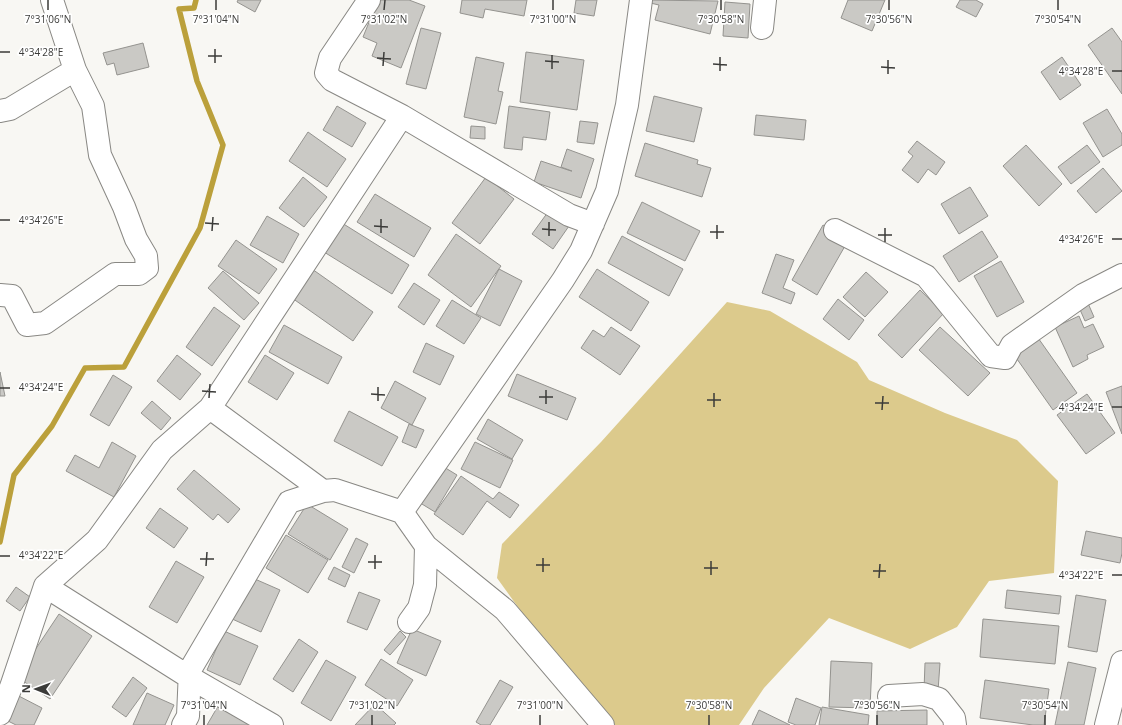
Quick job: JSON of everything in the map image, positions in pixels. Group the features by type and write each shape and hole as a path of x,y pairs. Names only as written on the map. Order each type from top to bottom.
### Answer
{"street":[{"path":"0,295 12,296 27,325 45,323 115,274 139,274 147,268 146,256 136,239 124,207 100,155 93,106 75,70 52,0"},
{"path":"369,0 330,58 326,72 332,80 402,116 569,215 593,224"},
{"path":"402,512 563,280 581,250 607,190 627,105 641,0"},
{"path":"762,28 765,0"},
{"path":"0,111 10,109 75,70"},
{"path":"0,714 11,687 45,586 98,540 162,450 210,408 402,116"},
{"path":"835,230 926,276 991,356 1005,358 1012,345 1018,340 1083,295 1122,275"},
{"path":"210,408 323,491"},
{"path":"183,725 188,716 190,670 289,502 323,491 335,490 402,512 426,546 505,610 603,725"},
{"path":"409,622 420,608 425,586 426,546"},
{"path":"45,586 189,677 272,725"},
{"path":"1106,725 1122,662"},
{"path":"889,696 923,694 939,699 954,718 955,725"}],"shaded area":[{"path":"727,302 770,311 857,362 869,380 945,413 1017,440 1058,481 1054,573 989,581 957,627 910,649 829,618 764,688 739,725 615,725 567,675 497,578 502,544 601,442"}],"building":[{"path":"238,0 261,0 255,12 237,2"},
{"path":"378,0 409,0 425,6 401,68 372,56 377,43 363,37"},
{"path":"462,0 527,0 524,16 485,9 483,18 460,13"},
{"path":"576,0 597,0 594,16 574,13"},
{"path":"647,0 718,1 710,34 655,20 659,5 646,2"},
{"path":"848,0 885,0 872,31 841,18"},
{"path":"960,0 976,0 983,4 976,17 956,7"},
{"path":"725,2 750,4 748,38 723,36"},
{"path":"421,28 441,33 426,89 406,84"},
{"path":"1112,28 1122,42 1122,94 1088,45"},
{"path":"143,43 149,67 117,75 114,63 107,65 103,53"},
{"path":"526,52 584,60 577,110 520,102"},
{"path":"476,57 504,63 498,91 503,92 496,124 464,117"},
{"path":"1062,57 1081,85 1060,100 1041,72"},
{"path":"654,96 702,108 694,142 646,131"},
{"path":"337,106 366,123 352,147 323,130"},
{"path":"509,106 550,112 546,140 523,137 522,150 504,148"},
{"path":"1107,109 1122,134 1122,145 1103,157 1083,123"},
{"path":"756,115 806,120 804,140 754,135"},
{"path":"580,121 598,123 594,144 577,142"},
{"path":"471,126 485,127 485,139 470,138"},
{"path":"308,132 346,159 327,187 289,161"},
{"path":"917,141 945,162 936,175 928,169 918,183 902,170 913,156 908,152"},
{"path":"645,143 698,160 697,164 711,168 702,197 635,176"},
{"path":"1026,145 1062,184 1039,206 1003,166"},
{"path":"1087,145 1100,162 1071,184 1058,167"},
{"path":"567,149 594,159 581,198 534,182 541,161 572,171 561,167"},
{"path":"1103,168 1122,191 1096,213 1077,191"},
{"path":"303,177 327,197 304,227 279,208"},
{"path":"486,177 514,199 480,244 452,223"},
{"path":"970,187 988,216 959,234 941,204"},
{"path":"375,194 431,228 414,257 357,222"},
{"path":"642,202 700,231 685,261 627,233"},
{"path":"548,212 569,226 553,249 532,234"},
{"path":"267,216 299,234 283,263 250,245"},
{"path":"342,223 409,265 392,294 324,252"},
{"path":"823,225 849,239 817,295 792,280"},
{"path":"982,231 998,257 959,282 943,256"},
{"path":"456,234 501,266 471,307 428,275"},
{"path":"622,236 683,269 669,296 608,263"},
{"path":"236,240 277,269 259,294 218,266"},
{"path":"776,254 794,260 783,288 795,293 791,304 762,293"},
{"path":"1001,261 1024,302 997,317 974,276"},
{"path":"312,269 373,312 353,341 292,298"},
{"path":"499,269 522,281 500,326 476,314"},
{"path":"597,269 649,302 631,331 579,297"},
{"path":"223,271 259,303 244,320 208,288"},
{"path":"866,272 888,292 865,317 843,297"},
{"path":"414,283 440,300 424,325 398,307"},
{"path":"920,290 944,313 902,358 878,335"},
{"path":"838,299 864,320 849,340 823,319"},
{"path":"452,300 481,318 464,344 436,326"},
{"path":"1087,301 1094,317 1085,321 1078,305"},
{"path":"214,307 240,326 212,366 186,347"},
{"path":"1079,316 1084,328 1093,324 1104,347 1087,355 1088,359 1073,367 1055,327"},
{"path":"284,325 342,357 328,384 269,352"},
{"path":"611,327 640,346 620,375 581,348 593,330 604,337"},
{"path":"940,327 990,373 968,396 919,350"},
{"path":"1036,335 1077,393 1053,410 1012,352"},
{"path":"426,343 454,356 440,385 413,372"},
{"path":"177,355 201,374 180,400 157,381"},
{"path":"265,355 294,373 277,400 248,382"},
{"path":"0,372 5,396 0,396"},
{"path":"517,374 576,398 567,420 508,396"},
{"path":"113,375 132,387 109,426 90,415"},
{"path":"395,381 426,398 412,425 381,408"},
{"path":"1122,386 1122,434 1106,392"},
{"path":"1087,394 1115,433 1086,454 1057,415"},
{"path":"152,401 171,418 161,430 141,413"},
{"path":"349,411 398,437 382,466 334,441"},
{"path":"488,419 523,440 512,459 477,439"},
{"path":"409,424 424,430 416,448 402,442"},
{"path":"112,442 136,456 114,497 66,471 75,455 99,468"},
{"path":"475,442 513,460 500,488 461,469"},
{"path":"439,464 457,475 435,512 417,501"},
{"path":"194,470 240,509 228,523 218,514 213,520 177,489"},
{"path":"461,476 493,499 499,492 519,505 510,518 487,501 463,535 434,514"},
{"path":"307,504 348,529 330,560 288,534"},
{"path":"160,508 188,528 174,548 146,528"},
{"path":"1086,531 1122,538 1120,563 1081,555"},
{"path":"286,535 328,560 308,593 266,568"},
{"path":"356,538 368,544 354,573 342,567"},
{"path":"176,561 204,577 177,623 149,607"},
{"path":"334,567 350,575 345,587 328,579"},
{"path":"248,576 280,590 261,632 230,618"},
{"path":"16,587 30,597 20,611 6,601"},
{"path":"1007,590 1061,596 1059,614 1005,608"},
{"path":"359,592 380,600 367,630 347,622"},
{"path":"1076,595 1106,600 1097,652 1068,647"},
{"path":"59,614 92,636 50,699 17,677"},
{"path":"983,619 1059,626 1055,664 980,657"},
{"path":"412,629 441,641 426,676 397,663"},
{"path":"224,631 258,646 240,685 207,670"},
{"path":"400,631 406,637 390,655 384,650"},
{"path":"299,639 318,652 293,692 273,679"},
{"path":"381,659 413,680 397,706 365,685"},
{"path":"326,660 356,677 331,721 301,703"},
{"path":"831,661 872,663 870,708 829,707"},
{"path":"1068,662 1096,668 1084,725 1055,725"},
{"path":"925,663 940,663 938,691 924,690"},
{"path":"133,677 147,688 126,717 112,707"},
{"path":"500,680 513,687 490,725 481,725 476,722"},
{"path":"985,680 1049,689 1044,725 980,718"},
{"path":"13,693 42,708 34,725 16,725 0,717"},
{"path":"147,693 174,705 165,725 133,725"},
{"path":"796,698 821,708 815,725 796,725 788,722"},
{"path":"221,701 261,725 207,725"},
{"path":"375,704 396,723 394,725 355,725"},
{"path":"822,707 869,715 868,725 819,725"},
{"path":"759,710 790,725 752,725"},
{"path":"927,710 927,725 877,725 877,711"}],"waterway":[{"path":"0,542 14,475 52,426 85,368 124,367 200,228 223,145 197,81 179,9 194,8 196,0"}]}
